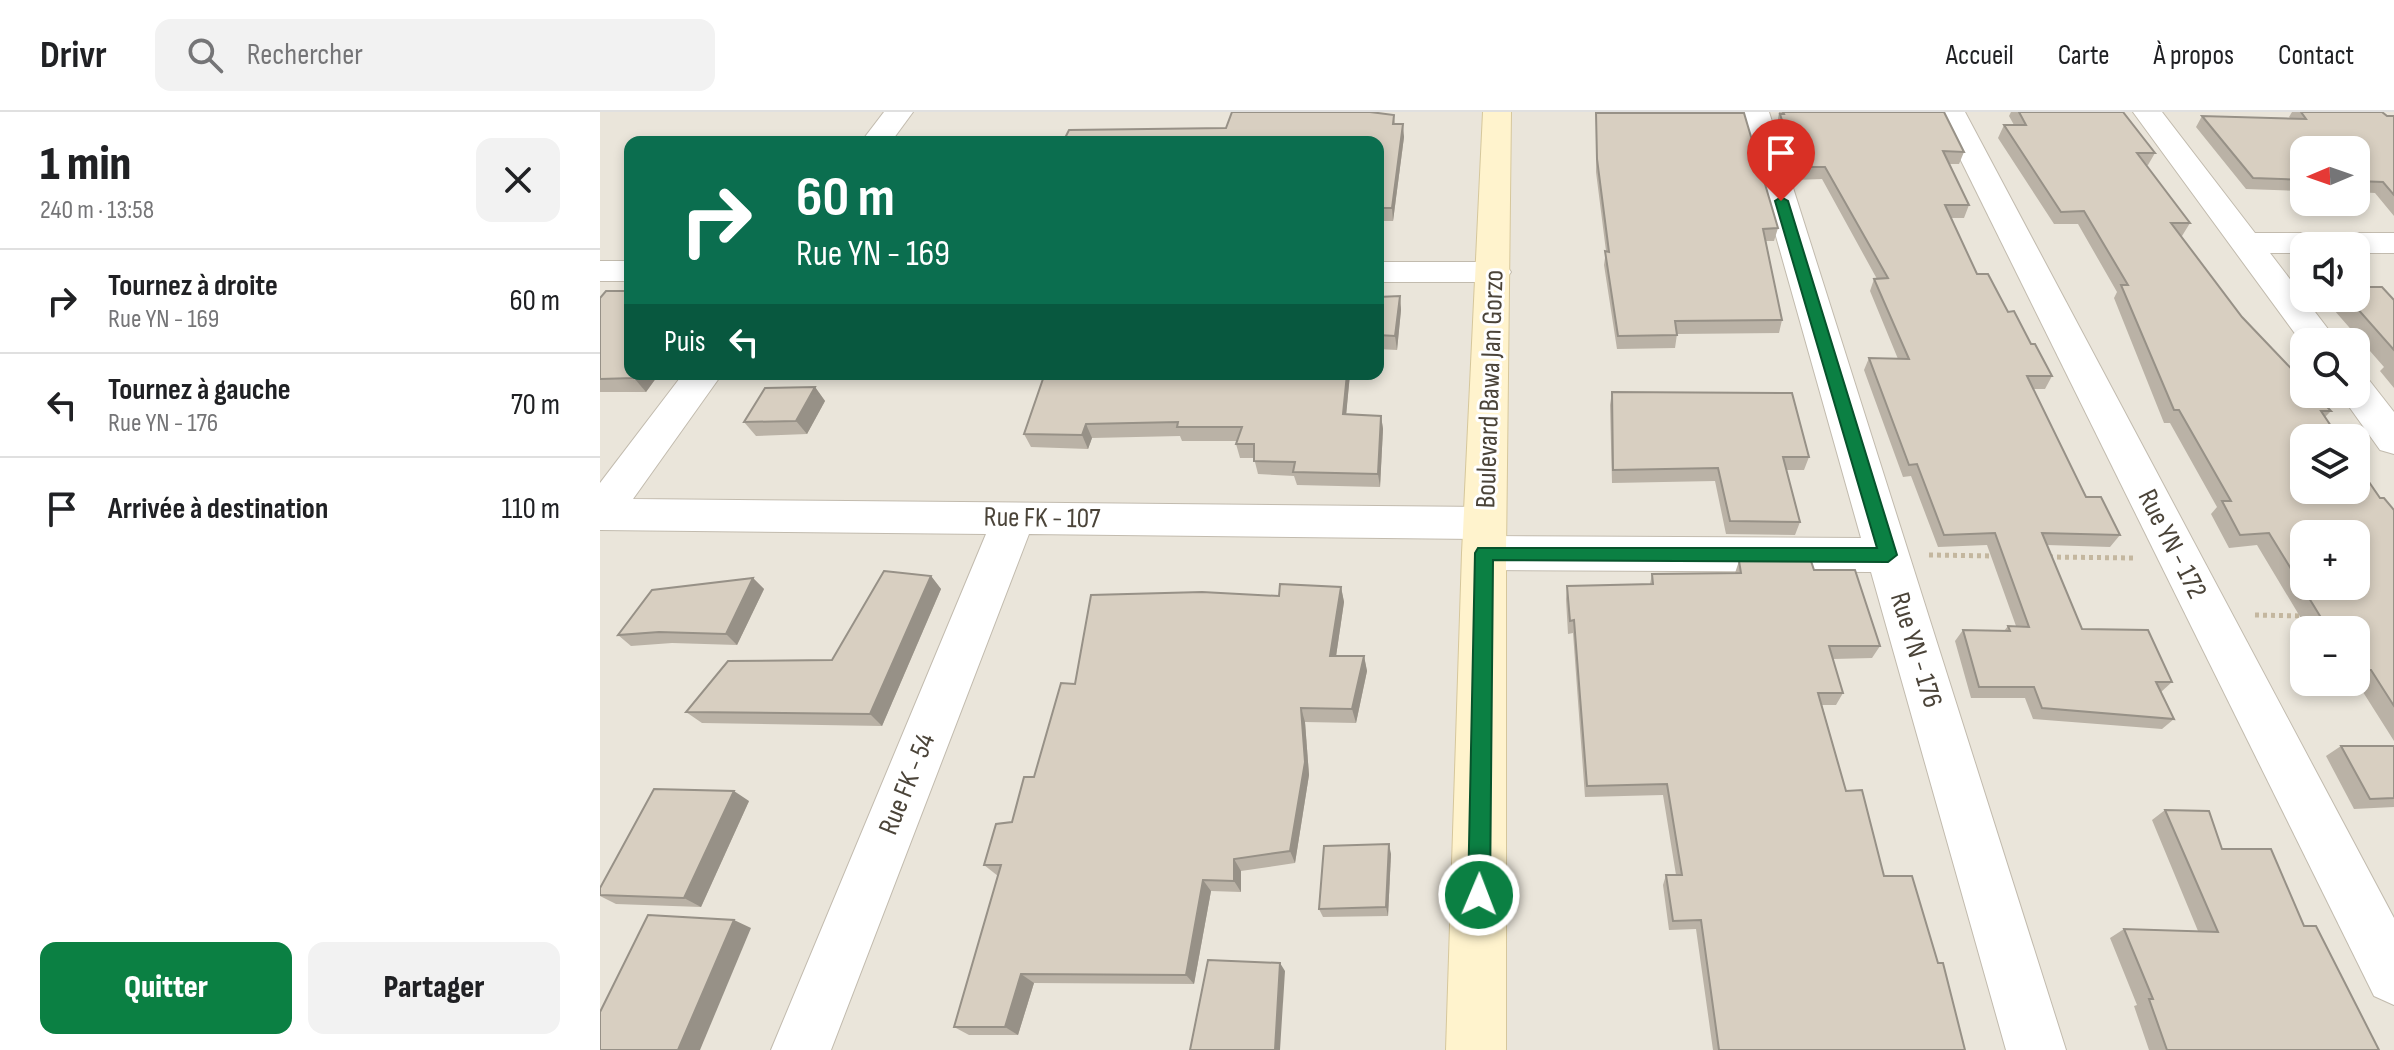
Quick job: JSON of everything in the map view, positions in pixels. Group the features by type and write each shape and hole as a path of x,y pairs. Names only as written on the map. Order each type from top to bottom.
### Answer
{"main road":[{"name":"Boulevard Bawa Jan Gorzo","path":"1476,1050 1484,538 1497,112"}],"street":[{"path":"881,136 899,112"},
{"name":"Rue YN - 176","path":"1755,112 2036,1050"},
{"name":"Rue YN - 172","path":"1951,112 2394,976"},
{"path":"2147,112 2309,328"},
{"path":"2245,243 2394,243"},
{"path":"600,271 624,271"},
{"path":"1384,272 1494,272"},
{"path":"600,513 699,380"},
{"path":"2370,408 2394,440"},
{"name":"Rue FK - 107","path":"600,513 1014,518 1888,555"},
{"name":"Rue FK - 54","path":"801,1050 1014,518"}],"path":[{"path":"1888,555 2011,556"},
{"path":"2042,557 2180,558"},
{"path":"2208,614 2316,616"}],"shaded area":[{"path":"600,112 2394,112 2394,1050 600,1050"}],"building":[{"path":"1232,112 1370,112 1394,115 1393,124 1403,124 1392,208 1384,208 1384,136 1066,136 1069,130 1226,128"},
{"path":"1944,112 1964,152 1943,151 1969,205 1945,205 1977,274 1988,274 2008,312 2014,311 2052,376 2027,376 2086,497 2101,497 2120,535 2042,533 2082,629 2148,630 2172,682 2156,682 2174,719 2042,708 2034,687 1979,687 1963,630 2010,631 2008,626 2029,627 1995,533 1944,535 1917,464 1909,465 1869,358 1909,359 1874,279 1888,278 1825,167 1797,167 1780,114"},
{"path":"2019,112 2123,112 2155,153 2137,153 2190,223 2171,223 2242,317 2290,367 2290,408 2328,408 2331,411 2321,411 2330,424 2290,424 2290,504 2370,504 2370,483 2394,510 2394,706 2370,670 2370,616 2320,616 2310,600 2370,600 2370,520 2290,520 2290,567 2269,533 2240,535 2222,501 2231,501 2179,410 2174,410 2121,285 2128,285 2084,211 2061,212 2004,125 2026,125"},
{"path":"2301,112 2382,112 2394,116 2394,195 2383,182 2370,182 2370,136 2290,136 2290,179 2253,178 2202,116 2306,119"},
{"path":"1596,113 1744,113 1778,228 1763,229 1782,320 1675,321 1677,335 1618,336 1605,251 1609,252 1597,159"},
{"path":"2370,287 2382,287 2394,300 2394,350 2360,312 2370,312"},
{"path":"606,291 624,291 624,378 600,379 600,298"},
{"path":"1400,296 1395,336 1384,335 1384,297"},
{"path":"1043,380 1346,380 1343,414 1381,416 1378,474 1293,472 1295,462 1254,461 1254,444 1236,444 1242,427 1177,427 1178,422 1086,424 1082,435 1024,434"},
{"path":"815,387 796,421 744,422 765,388"},
{"path":"1612,392 1792,393 1809,457 1783,457 1800,522 1730,521 1718,468 1613,470"},
{"path":"1739,561 1811,561 1814,570 1855,570 1880,646 1829,646 1843,693 1818,693 1846,791 1862,790 1884,876 1912,876 1938,963 1943,963 1965,1050 1719,1050 1701,920 1673,921 1666,875 1682,875 1667,784 1587,786 1574,620 1570,621 1567,586 1653,584 1652,574 1741,573"},
{"path":"884,571 931,576 870,714 686,712 728,661 832,660"},
{"path":"753,578 726,634 659,632 618,635 652,590"},
{"path":"1280,584 1341,587 1330,656 1364,656 1352,709 1301,708 1305,762 1290,851 1234,859 1234,881 1203,880 1186,975 1021,974 1005,1027 954,1027 1001,865 984,865 996,824 1012,822 1024,777 1034,777 1061,683 1075,684 1091,595 1202,592 1279,596"},
{"path":"2341,746 2394,746 2394,798 2370,799"},
{"path":"654,789 734,791 684,898 600,895 600,888"},
{"path":"2165,810 2209,811 2222,849 2271,849 2304,926 2316,926 2379,1050 2167,1050 2149,999 2153,999 2124,929 2218,932"},
{"path":"1389,844 1386,907 1319,909 1324,846"},
{"path":"648,915 734,920 678,1050 600,1050 600,1012"},
{"path":"1208,960 1280,963 1275,1050 1190,1050"}],"route":[{"path":"1479,895 1484,553 1888,555 1781,201"}]}
